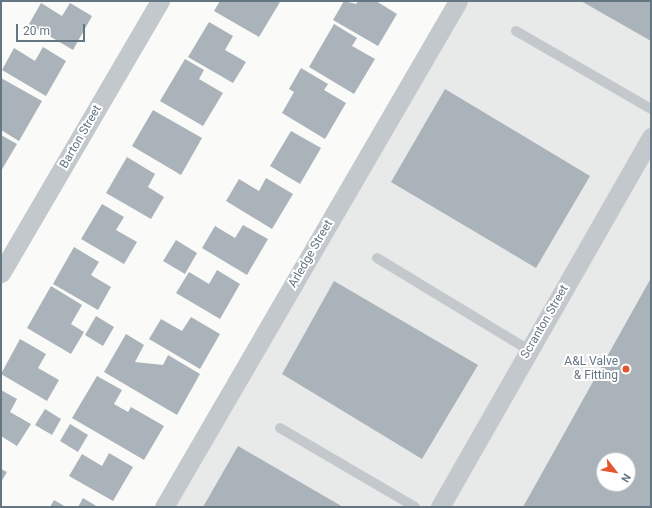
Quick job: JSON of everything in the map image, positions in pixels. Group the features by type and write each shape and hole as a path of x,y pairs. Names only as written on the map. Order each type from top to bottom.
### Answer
{"street":[{"name":"Barton Street","path":"1,273 160,1"},
{"name":"Arledge Street","path":"164,507 458,1"},
{"name":"Scranton Street","path":"440,507 651,137"}],"lane":[{"path":"516,31 651,109"},
{"path":"377,258 529,350"},
{"path":"280,428 415,507"}],"shaded area":[{"path":"463,1 651,1 651,507 170,507"}],"building":[{"path":"220,1 280,2 259,37 214,11"},
{"path":"344,1 356,4 358,1 376,1 397,14 378,46 333,20"},
{"path":"581,1 651,1 651,41"},
{"path":"41,3 62,16 70,3 92,16 73,50 29,24"},
{"path":"209,22 233,36 225,50 246,62 233,83 188,57"},
{"path":"334,24 357,38 352,46 375,59 354,94 309,67"},
{"path":"43,47 66,61 46,96 2,70 14,48 35,61"},
{"path":"185,59 204,70 199,79 223,93 203,126 160,101"},
{"path":"301,68 328,84 324,90 346,103 325,139 282,113 294,92 289,89"},
{"path":"1,78 42,101 19,141 1,130"},
{"path":"445,89 590,176 536,268 391,182"},
{"path":"153,110 202,138 181,175 132,146"},
{"path":"291,131 321,148 300,184 270,166"},
{"path":"1,135 17,144 1,171"},
{"path":"127,157 155,174 148,187 164,197 151,219 106,193"},
{"path":"266,178 293,194 272,229 226,201 239,179 259,191"},
{"path":"102,204 124,217 116,230 137,242 124,264 81,239"},
{"path":"243,225 268,239 247,275 202,248 215,226 235,238"},
{"path":"176,240 197,253 185,274 163,261"},
{"path":"74,247 99,262 91,275 111,287 98,310 53,284"},
{"path":"217,270 240,284 220,319 176,293 189,272 209,284"},
{"name":"A&L Valve & Fitting","path":"651,278 651,507 523,507"},
{"path":"334,281 478,365 422,459 282,374"},
{"path":"51,286 82,305 71,324 84,332 71,354 27,328"},
{"path":"96,316 114,327 103,346 85,335"},
{"path":"191,317 220,334 200,369 149,339 161,319 182,331"},
{"path":"126,334 144,345 135,362 163,365 168,355 200,374 177,415 104,372"},
{"path":"20,339 46,354 38,368 59,380 47,401 1,374"},
{"path":"97,376 122,390 114,404 128,412 131,407 164,426 144,460 72,418"},
{"path":"1,390 17,399 10,412 31,424 17,446 1,436"},
{"path":"45,409 61,419 52,435 35,425"},
{"path":"70,424 88,435 78,452 60,441"},
{"path":"238,446 343,507 203,507"},
{"path":"109,453 133,467 113,501 69,476 82,454 102,466"},
{"path":"1,469 7,472 1,482"},
{"path":"83,498 98,507 78,507"},
{"path":"54,500 66,507 50,507"}],"place":[{"name":"A&L Valve & Fitting","path":"626,369"}]}
